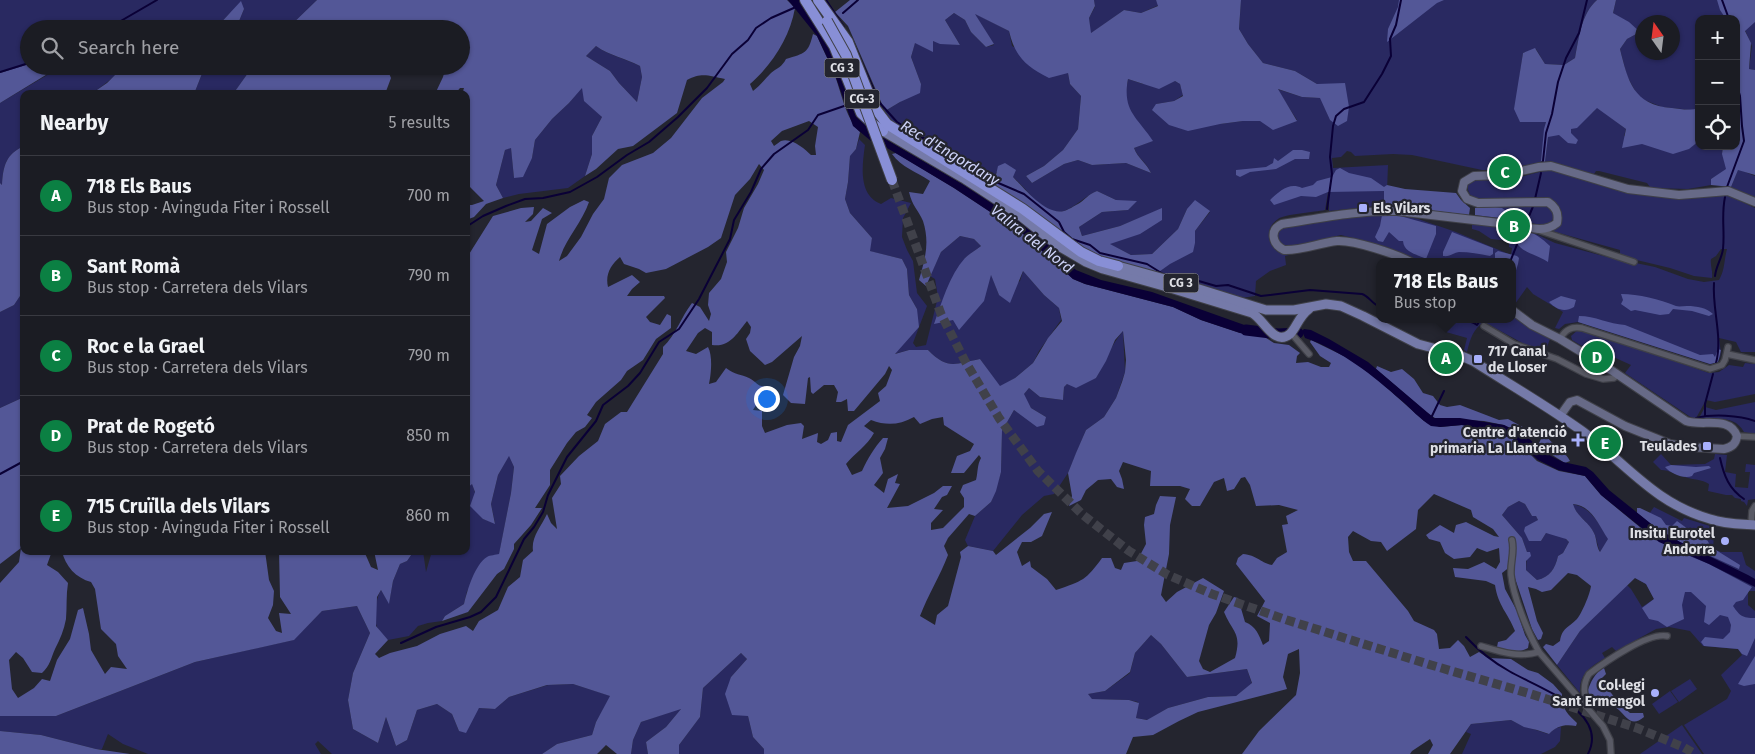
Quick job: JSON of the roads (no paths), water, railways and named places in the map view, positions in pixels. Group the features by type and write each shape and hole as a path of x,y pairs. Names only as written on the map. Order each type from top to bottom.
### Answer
{"highway":[{"name":"CG 3","path":"805,0 834,46 861,113 882,131"},
{"name":"CG-3","path":"813,0 846,55 892,180"},
{"name":"CG 3","path":"818,0 848,42 874,107 881,119 1023,209 1081,252 1117,269"}],"main road":[{"name":"CG 3","path":"882,131 963,178 1018,214 1070,253 1086,262 1184,284 1242,307 1256,315 1268,328"},
{"path":"1314,306 1303,314 1287,336 1278,337 1268,328 1268,320 1272,312 1326,304 1341,306 1376,323"},
{"path":"1242,307 1281,310 1293,316 1292,331"},
{"path":"1377,323 1418,344 1467,358 1560,416 1603,447 1651,490 1677,507 1711,520 1753,524"}],"street":[{"path":"1402,258 1338,241 1284,250 1276,245 1273,237 1278,226 1282,224 1378,210 1541,229 1553,226 1557,222 1558,217 1555,208 1548,202 1478,203 1467,199 1462,187 1464,182 1474,176 1504,175 1551,166 1628,189 1679,195 1728,191 1755,202"},
{"path":"1533,228 1634,262"},
{"path":"1516,313 1532,325 1560,339 1617,375 1686,421 1697,424 1726,424 1732,427 1737,436 1735,444 1731,448 1717,450 1678,446 1625,426 1576,400 1570,402 1560,416"},
{"path":"1484,326 1514,344 1557,359 1586,374 1604,379 1614,378 1617,375"},
{"path":"1560,339 1573,327 1582,328 1710,369 1722,365 1728,347"},
{"path":"1292,331 1309,354"},
{"path":"1727,354 1755,360"},
{"path":"1737,436 1755,437"},
{"path":"1753,524 1752,511 1755,506"},
{"path":"1512,540 1514,547 1511,576 1525,622 1539,652 1606,731 1610,740 1611,754"},
{"path":"1589,709 1584,689 1585,680 1589,674 1640,642 1662,634 1667,636"},
{"path":"1481,646 1507,654 1529,655 1539,652"}],"water":[{"path":"788,0 799,0 810,13 832,49 854,109 867,125 871,141 853,126 834,72 817,36"},
{"path":"882,137 983,196 1036,232 1076,270 1101,280 1152,292 1250,327 1259,327 1263,336 1240,333 1201,320 1173,307 1085,284 1073,279 1022,233 954,188 887,148"},
{"path":"1304,329 1311,330 1329,339 1368,362 1434,418 1460,418 1504,425 1527,437 1547,454 1563,462 1586,467 1609,490 1655,527 1680,542 1755,579 1755,587 1659,542 1601,495 1585,476 1558,470 1538,460 1511,438 1462,425 1431,426 1380,382 1356,365 1319,343 1305,338 1302,331"}],"waterway":[{"path":"123,20 157,0"},
{"name":"Rec d'Engordany","path":"826,0 844,27"},
{"path":"843,13 858,0"},
{"path":"1327,209 1332,174 1330,157 1333,126 1336,116 1344,109 1364,102 1382,74 1391,56 1390,39 1396,25 1401,0"},
{"path":"1543,161 1546,133 1558,82 1566,58 1579,33 1587,0"},
{"path":"1722,0 1728,15"},
{"path":"470,224 483,216 506,206 525,199 543,198 570,192 597,177 649,142 678,117 707,88 732,54 748,40 756,28 771,18 796,7"},
{"name":"Rec d'Engordany","path":"856,49 879,102 897,122 921,137 950,151 982,176 1024,194 1059,222 1064,232 1072,239 1090,245 1100,253 1147,264 1163,274"},
{"path":"0,72 20,66"},
{"path":"1727,187 1744,141 1740,96"},
{"path":"401,643 436,627 481,612 496,597 524,539 543,512 548,495 567,457 596,421 603,405 628,386 640,373 659,342 679,329 699,299 730,239 734,220 751,192 761,169 774,154 808,130 818,115 847,105"},
{"path":"1535,199 1541,173"},
{"path":"1715,276 1723,249 1725,197"},
{"path":"1527,221 1534,204"},
{"path":"1512,258 1522,232"},
{"name":"Rec d'Engordany","path":"1167,275 1178,275 1216,286 1228,285 1261,296 1310,290 1362,294 1376,305"},
{"path":"1714,283 1714,303 1718,333 1716,363"},
{"name":"Rec d'Engordany","path":"1473,323 1477,325 1478,323"},
{"name":"Valira del Nord","path":"1246,330 1278,334 1298,333"},
{"path":"1705,416 1705,404 1713,374"},
{"path":"1431,418 1444,391"},
{"name":"Rec d'Engordany","path":"1696,418 1726,416 1741,417 1755,421"},
{"path":"1720,458 1728,482 1734,491 1744,499"},
{"path":"0,474 20,463"},
{"path":"1466,637 1497,664 1552,693 1580,713 1589,725 1592,739 1588,754"}],"tunnel":[{"path":"892,180 941,314 965,361 999,418 1038,471 1083,515 1129,551 1168,575 1212,594 1287,620 1637,728 1695,754"}],"place":[{"name":"Roc e la Grael","path":"1505,172"},
{"name":"Els Vilars","path":"1363,208"},
{"name":"Sant Romà","path":"1514,226"},
{"name":"Prat de Rogetó","path":"1597,357"},
{"name":"718 Els Baus","path":"1446,358"},
{"name":"717 Canal de Lloser","path":"1478,359"},
{"name":"Centre d'atenció primaria La Llanterna","path":"1578,440"},
{"name":"715 Cruïlla dels Vilars","path":"1605,443"},
{"name":"Teulades","path":"1707,446"},
{"name":"Insitu Eurotel Andorra","path":"1725,541"},
{"name":"Col·legi Sant Ermengol","path":"1655,693"}]}
